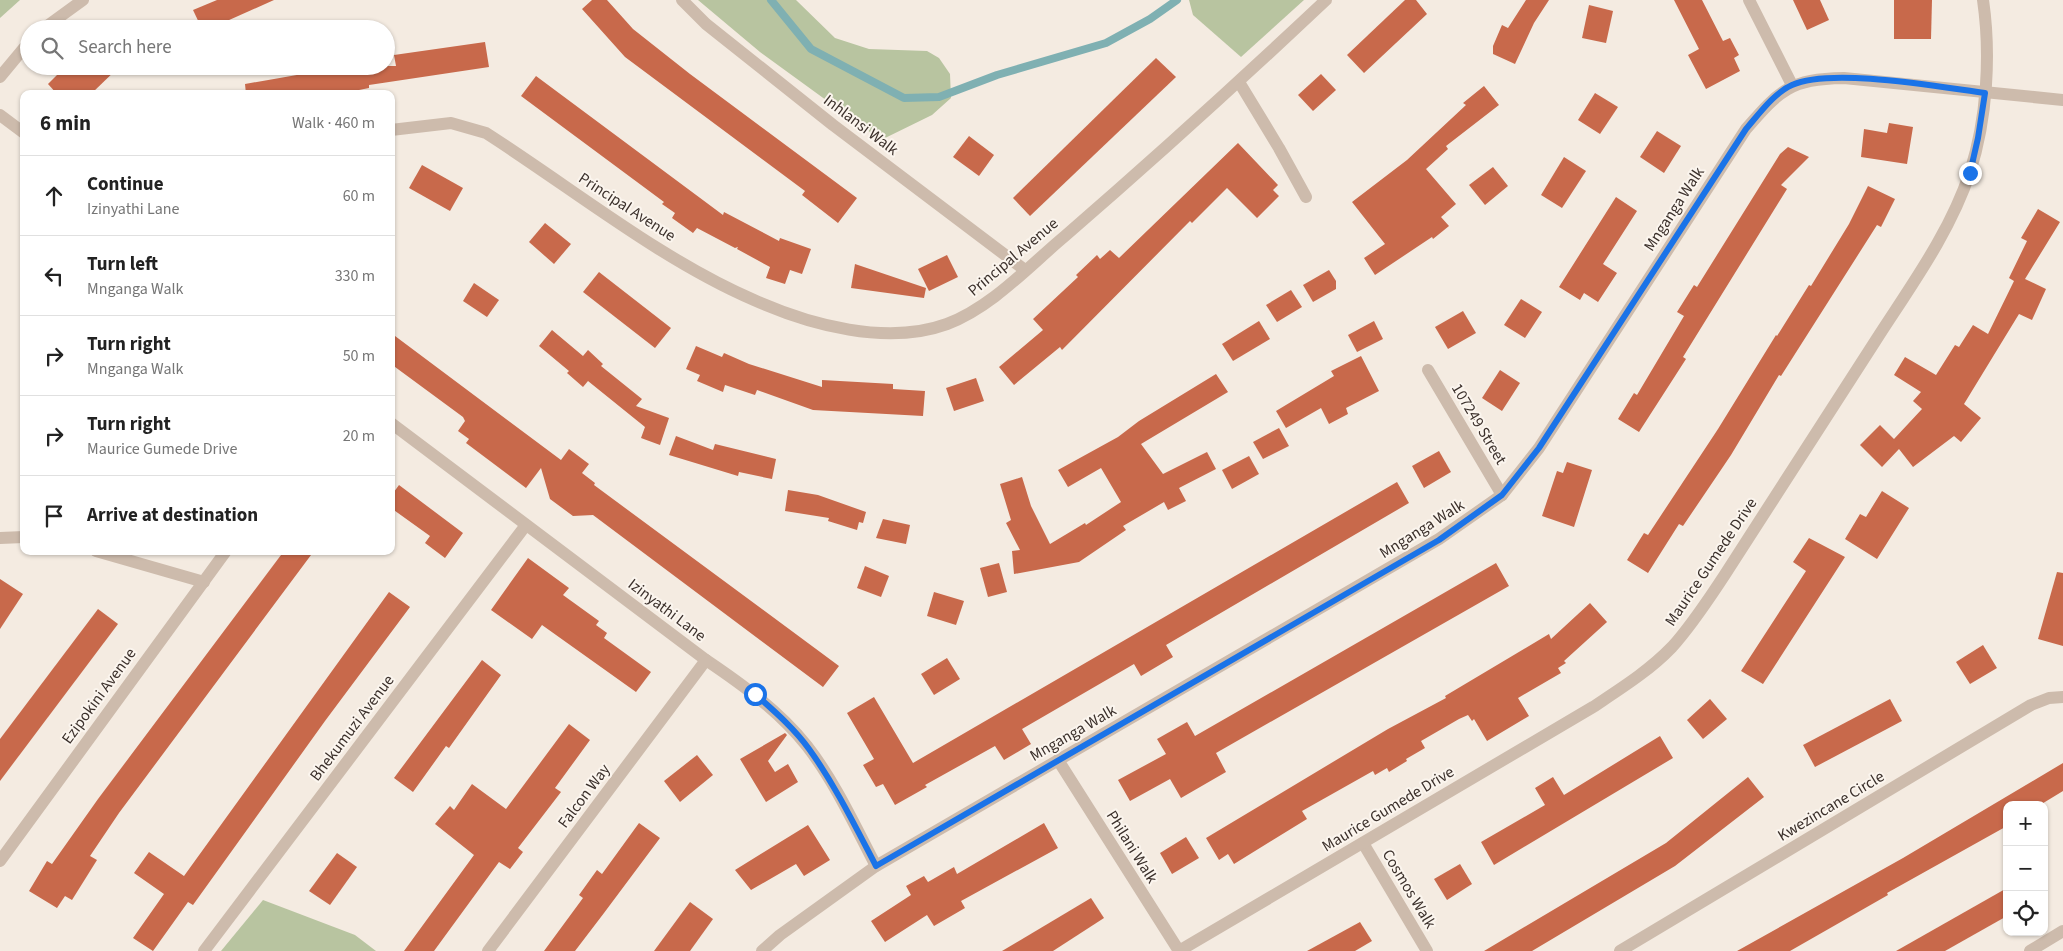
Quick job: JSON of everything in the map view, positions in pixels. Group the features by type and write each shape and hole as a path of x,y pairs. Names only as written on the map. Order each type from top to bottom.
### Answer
{"street":[{"path":"56,20 83,0"},
{"name":"Inhlansi Walk","path":"682,0 706,24 833,125 1025,270"},
{"name":"Principal Avenue","path":"395,130 451,123 486,133 705,276 755,301 832,325 891,333 917,331 946,324 980,307 1025,270 1239,82 1326,0"},
{"path":"1749,0 1792,85"},
{"name":"Maurice Gumede Drive","path":"1179,951 1592,707 1636,679 1672,647 1698,615 1724,576 1917,276 1948,222 1970,173 1978,138 1985,93 1986,20 1983,0"},
{"path":"0,77 20,53"},
{"name":"Mnganga Walk","path":"762,951 787,929 876,866 1439,540 1502,495 1539,448 1746,129 1768,104 1792,85 1819,78 1844,78 2063,100"},
{"path":"1239,82 1306,197"},
{"path":"0,115 20,130"},
{"name":"107249 Street","path":"1428,370 1502,495"},
{"name":"Izinyathi Lane","path":"395,426 706,660 755,694 808,747 845,806 876,866"},
{"name":"Bhekumuzi Avenue","path":"204,951 526,525"},
{"path":"0,538 20,537"},
{"path":"110,555 204,582"},
{"name":"Ezipokini Avenue","path":"0,861 223,555"},
{"name":"Falcon Way","path":"488,951 706,660"},
{"name":"Kwezincane Circle","path":"1620,951 2031,705 2049,698 2063,697"},
{"name":"Philani Walk","path":"1058,760 1179,951"},
{"name":"Cosmos Walk","path":"1363,843 1427,951"},
{"path":"2030,951 2063,931"}],"green space":[{"path":"0,0 20,0 0,18"},
{"path":"698,0 796,0 835,38 869,49 927,51 939,58 950,74 951,98 932,115 881,140 760,52"},
{"path":"1189,0 1304,0 1241,57 1193,15"},
{"path":"263,900 355,935 376,951 221,951"}],"building":[{"path":"217,0 274,0 229,20 198,20 193,10"},
{"path":"592,0 607,0 633,29 690,74 857,198 838,223 802,195 805,191 625,57 582,9"},
{"path":"1405,0 1416,0 1427,14 1364,73 1347,55"},
{"path":"1526,0 1549,0 1534,23 1515,64 1493,54 1493,46 1502,25 1508,28"},
{"path":"1674,0 1702,0 1723,41 1730,38 1739,55 1734,58 1740,71 1706,89 1688,55 1699,49"},
{"path":"1793,0 1820,0 1829,20 1807,30"},
{"path":"1894,0 1932,0 1931,39 1894,39"},
{"path":"1589,5 1613,11 1606,43 1582,38"},
{"path":"485,42 489,67 369,85 369,88 359,90 246,90 245,84 296,75 395,75 395,55"},
{"path":"1156,58 1176,77 1030,216 1013,198"},
{"path":"1321,74 1336,90 1313,111 1298,95"},
{"path":"57,75 111,75 95,90 53,90 48,84"},
{"path":"536,76 723,215 724,212 779,241 780,238 811,249 802,274 790,270 785,284 766,278 770,267 737,249 738,247 735,248 697,228 693,233 672,218 675,213 662,204 664,202 521,96"},
{"path":"1484,86 1499,105 1446,146 1448,149 1426,169 1456,204 1441,217 1449,226 1433,239 1432,237 1375,275 1364,258 1385,244 1352,202 1407,160 1466,105 1463,103"},
{"path":"1595,93 1618,107 1600,134 1578,120"},
{"path":"1889,123 1913,127 1907,164 1861,157 1864,129 1887,133"},
{"path":"1657,131 1681,146 1664,173 1640,157"},
{"path":"969,136 994,155 979,176 953,157"},
{"path":"1238,143 1278,185 1273,190 1279,196 1257,218 1227,188 1192,223 1190,221 1062,350 1060,347 1014,385 999,367 1043,330 1033,319 1078,277 1076,275 1097,255 1100,259 1110,250 1119,258"},
{"path":"1788,147 1809,157 1781,185 1787,189 1683,357 1686,359 1639,432 1618,419 1634,393 1637,395 1684,316 1677,312 1694,285 1697,287 1780,154"},
{"path":"1564,157 1586,171 1562,208 1541,195"},
{"path":"422,165 463,188 450,211 409,188"},
{"path":"1493,167 1508,186 1485,205 1469,185"},
{"path":"1868,186 1895,199 1881,227 1877,225 1781,376 1779,375 1731,455 1683,526 1679,524 1648,573 1627,560 1644,533 1648,535 1718,429 1776,335 1809,285 1811,286 1849,224"},
{"path":"1616,197 1637,211 1603,264 1617,273 1598,302 1584,293 1580,300 1559,287"},
{"path":"2038,209 2060,222 2025,279 2046,289 2032,320 2019,314 1964,404 1981,418 1961,442 1954,436 1913,467 1899,449 1882,467 1860,445 1880,425 1894,439 1922,409 1913,401 1921,392 1894,375 1905,357 1936,375 1955,345 1959,347 1973,325 1988,334 2014,281 2009,278 2027,241 2021,238"},
{"path":"545,223 571,244 554,264 529,242"},
{"path":"947,255 958,277 929,291 918,269"},
{"path":"855,264 926,288 924,298 851,288"},
{"path":"1329,270 1336,281 1336,289 1313,302 1303,285"},
{"path":"599,272 671,328 655,348 583,292"},
{"path":"474,283 499,300 487,317 463,301"},
{"path":"1291,290 1302,307 1277,322 1266,305"},
{"path":"1521,299 1542,312 1525,338 1504,325"},
{"path":"1463,311 1476,333 1448,349 1435,327"},
{"path":"1259,321 1270,339 1233,361 1222,344"},
{"path":"1374,321 1383,339 1357,352 1348,335"},
{"path":"552,330 583,356 588,350 603,364 601,366 642,399 636,406 669,418 660,445 641,438 645,427 588,381 583,387 567,373 569,371 539,346"},
{"path":"395,336 561,460 569,449 589,464 582,473 595,483 594,485 839,666 823,687 593,515 573,516 550,499 541,468 526,488 466,443 469,439 458,431 465,421 463,417 395,367"},
{"path":"696,346 722,357 724,353 749,364 822,387 822,380 893,384 893,389 925,391 923,416 813,410 757,390 755,395 725,385 723,392 697,381 700,375 686,369"},
{"path":"1361,356 1379,391 1346,408 1348,414 1329,424 1321,408 1286,428 1276,411 1334,376 1331,371"},
{"path":"1500,370 1520,383 1502,411 1482,398"},
{"path":"1216,374 1228,392 1141,444 1163,474 1207,452 1216,469 1179,488 1186,501 1168,510 1164,502 1123,526 1126,530 1079,562 1014,574 1012,551 1020,550 1006,523 1011,520 1000,484 1022,477 1031,506 1050,544 1085,523 1086,525 1121,502 1101,468 1068,487 1058,470 1118,437 1139,421"},
{"path":"976,378 984,401 954,411 946,388"},
{"path":"1279,428 1289,446 1263,459 1253,442"},
{"path":"676,436 713,450 715,444 776,459 772,479 739,472 738,476 669,455"},
{"path":"1439,451 1451,472 1424,488 1412,466"},
{"path":"1249,456 1259,474 1232,489 1222,470"},
{"path":"1567,462 1592,470 1574,527 1542,516 1557,471 1563,473"},
{"path":"1397,482 1409,503 1166,645 1173,657 1141,676 1134,664 1022,729 1031,744 1004,760 995,746 925,785 927,787 895,805 883,784 876,787 863,765 874,759 847,713 874,697 913,763"},
{"path":"399,485 463,533 445,558 425,543 430,536 395,511 395,490"},
{"path":"788,490 818,495 866,512 863,523 859,522 857,530 828,521 829,518 785,511"},
{"path":"1882,491 1909,508 1877,559 1845,539 1860,514 1866,517"},
{"path":"883,519 910,525 906,544 876,538"},
{"path":"1809,538 1845,557 1763,684 1741,671 1806,571 1793,562"},
{"path":"281,555 311,555 119,813 90,856 97,860 72,900 65,896 57,908 29,891 47,861 52,864 98,799"},
{"path":"528,558 569,588 563,595 599,621 596,625 607,633 604,638 651,672 636,692 542,625 532,639 491,610"},
{"path":"999,563 1007,592 988,597 980,568"},
{"path":"1496,563 1509,586 1216,753 1226,772 1181,798 1170,779 1130,801 1118,780 1166,754 1157,739 1187,722 1195,736"},
{"path":"865,566 889,576 881,597 857,588"},
{"path":"2057,572 2063,573 2063,646 2038,639"},
{"path":"0,579 23,594 0,629"},
{"path":"389,592 410,607 325,721 193,905 188,902 153,951 133,938 164,894 134,873 149,852 184,876"},
{"path":"934,592 964,601 956,625 927,616"},
{"path":"1590,603 1607,622 1564,661 1566,663 1558,668 1561,673 1518,698 1529,716 1487,741 1474,719 1472,721 1468,715 1459,719 1421,741 1425,748 1389,772 1387,768 1375,775 1373,771 1302,811 1307,819 1234,864 1228,854 1219,860 1206,838 1388,729 1446,698 1445,696 1549,634 1551,639"},
{"path":"98,609 118,624 0,781 0,739"},
{"path":"1983,645 1997,668 1970,684 1956,662"},
{"path":"947,658 960,679 934,695 921,674"},
{"path":"482,660 501,675 449,748 446,746 413,792 394,778"},
{"path":"1710,699 1727,719 1703,739 1687,720"},
{"path":"1890,699 1902,721 1815,767 1803,745"},
{"path":"569,724 590,740 555,788 561,792 518,848 523,852 510,869 499,862 434,951 404,951 474,855 435,824 450,806 454,810 472,784 506,809"},
{"path":"785,733 787,735 768,761 775,772 788,764 798,782 766,802 740,759"},
{"path":"1660,736 1673,758 1494,865 1481,842 1545,805 1535,788 1553,777 1564,795"},
{"path":"697,755 713,775 680,802 664,781"},
{"path":"2063,763 2063,791 2047,801 2003,801 2003,828 1887,893 1888,895 1790,951 1737,951 1903,858"},
{"path":"1748,777 1764,797 1675,866 1532,951 1484,951 1666,843"},
{"path":"639,823 660,838 575,951 544,951 583,898 579,895 597,870 602,874"},
{"path":"1044,823 1058,848 961,901 965,908 934,926 927,915 885,942 871,921 911,895 906,886 924,876 928,882 954,867 957,874"},
{"path":"808,825 830,860 804,876 796,864 751,890 735,870"},
{"path":"1186,837 1199,858 1172,874 1160,853"},
{"path":"337,853 357,867 330,905 309,891"},
{"path":"1460,864 1472,884 1447,900 1434,879"},
{"path":"2003,890 2003,918 1945,951 1896,951"},
{"path":"1091,898 1104,918 1053,951 1002,951"},
{"path":"690,902 713,919 690,951 654,951"},
{"path":"1360,922 1372,941 1355,951 1307,951"}],"waterway":[{"path":"771,0 811,49 904,98 939,97 997,75 1106,43 1150,19 1177,0"}],"route":[{"path":"755,694 808,747 845,806 876,866 1439,540 1502,495 1518,478 1539,448 1618,329 1694,206 1746,129 1768,104 1792,85 1819,78 1844,78 1985,93 1970,173"}]}
